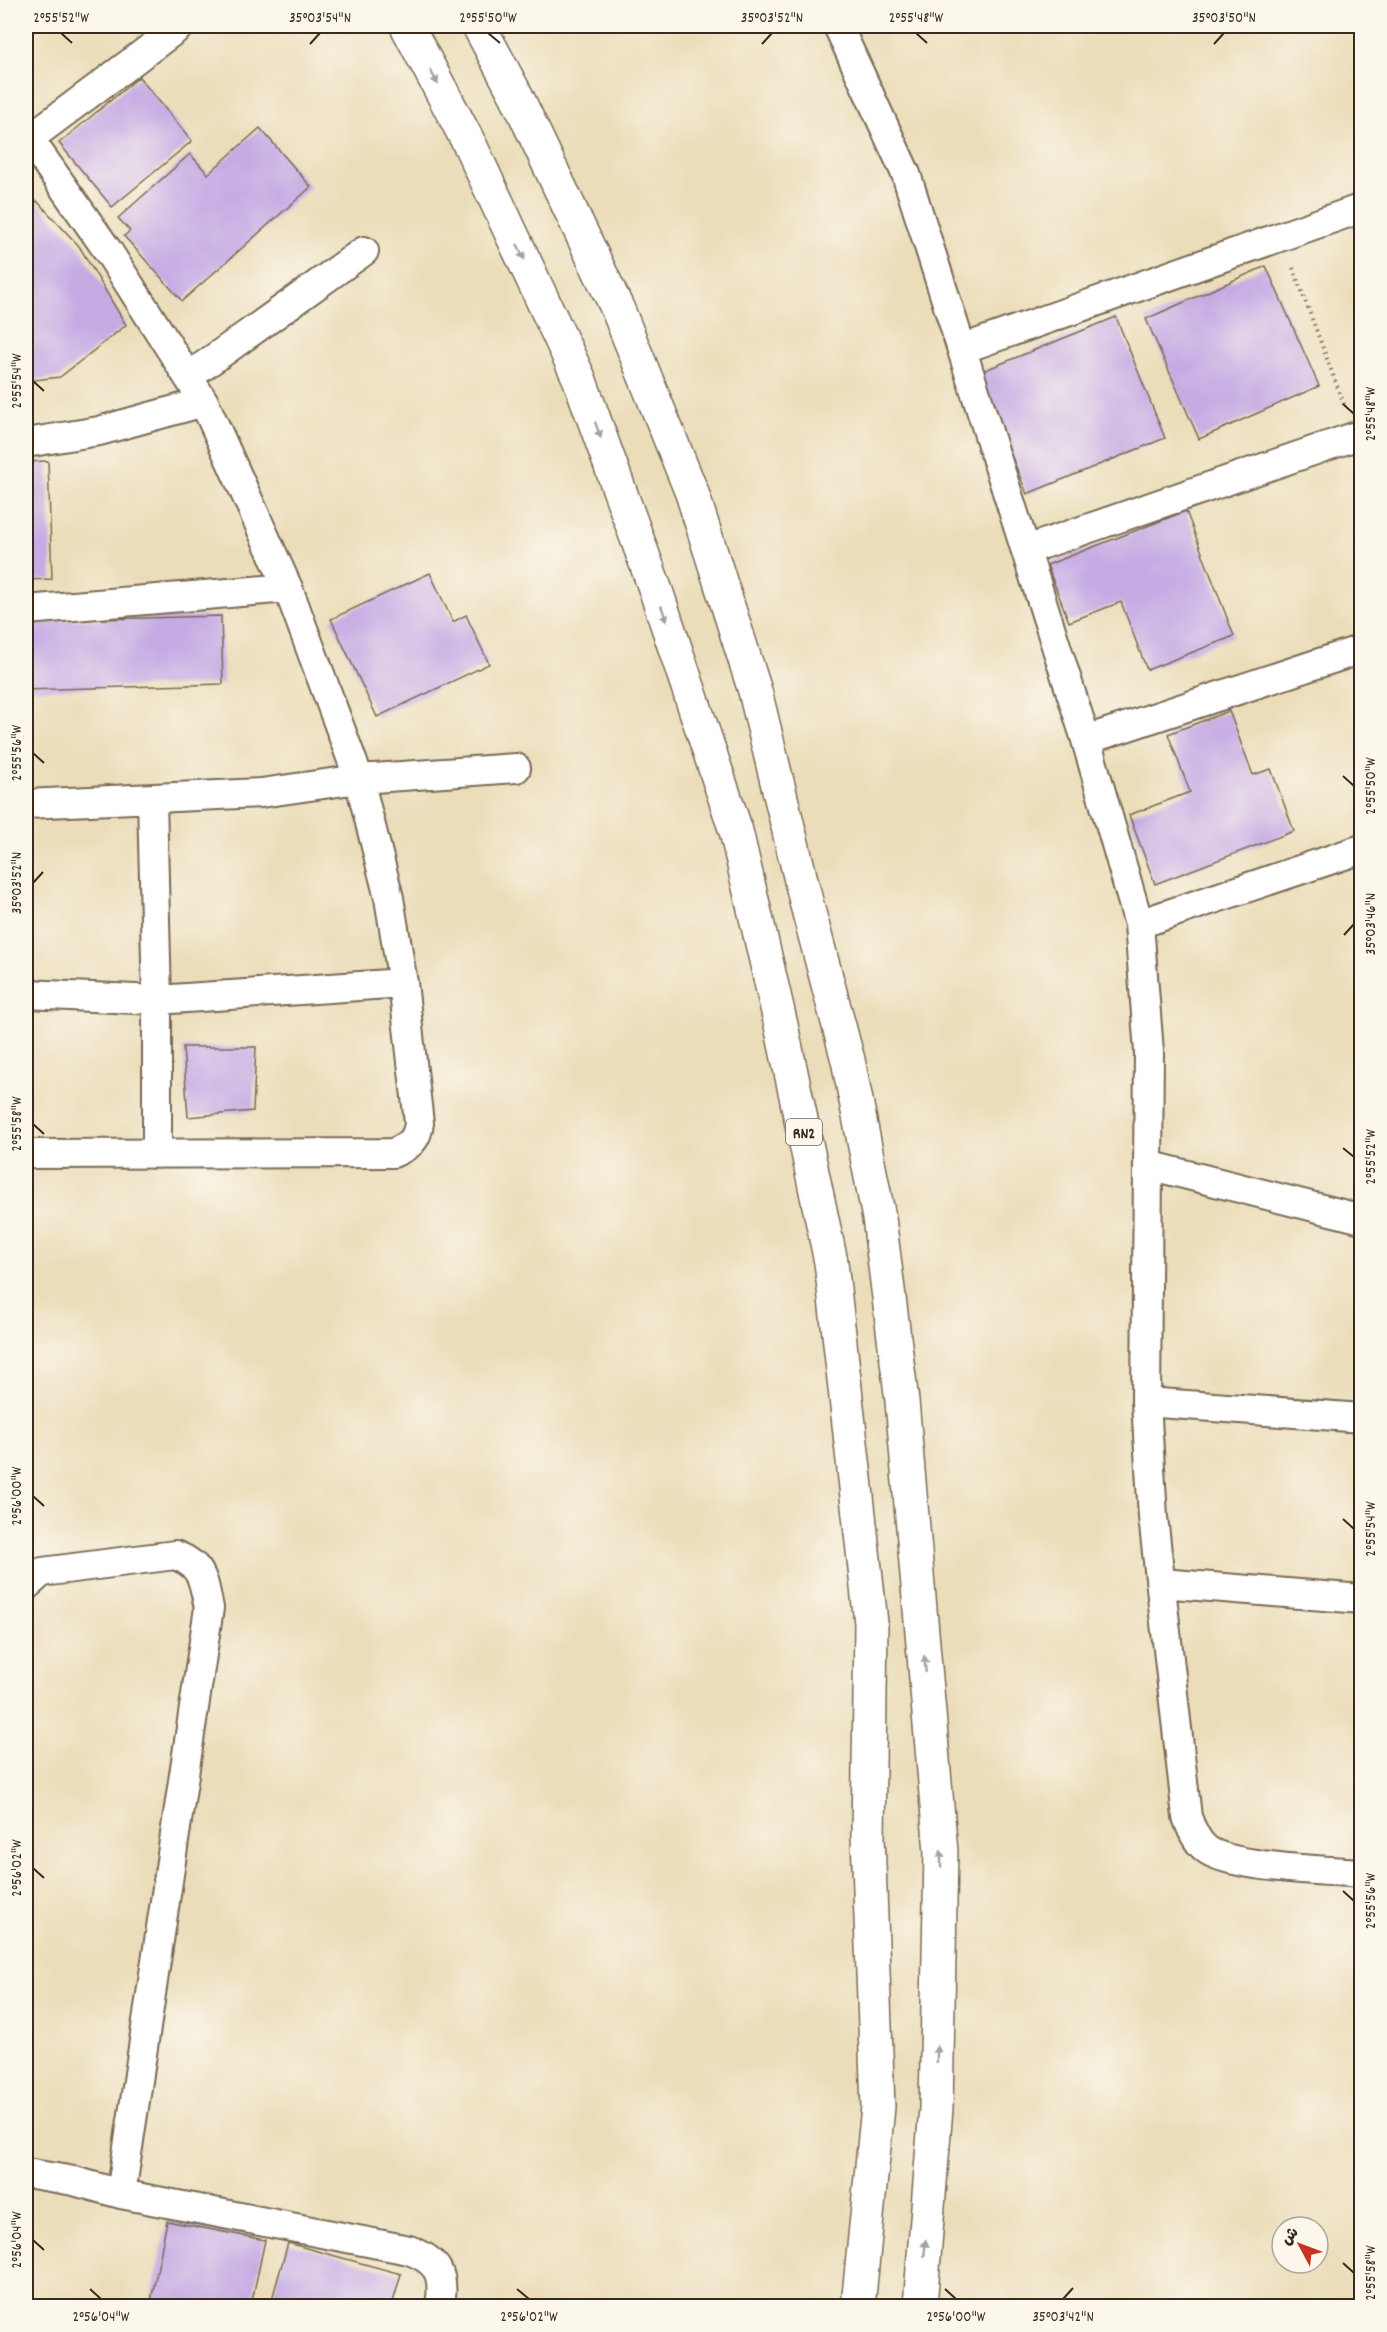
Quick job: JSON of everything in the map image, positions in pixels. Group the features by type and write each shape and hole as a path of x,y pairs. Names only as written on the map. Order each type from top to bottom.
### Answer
{"highway":[{"name":"RN2","path":"407,26 471,147 579,378 660,602 736,831 781,1025 831,1262 872,1623 868,1836 878,2107 858,2307"},
{"path":"479,26 516,95 618,310 692,493 755,691 851,1071 879,1218 902,1401 941,1852 936,2108 920,2307"}],"street":[{"path":"26,1154 393,1154 406,1148 417,1137 419,1123 403,983 389,898 359,779 288,588 204,402 108,251 27,138 180,26"},
{"path":"838,26 906,174 1086,740 1139,924 1149,1052 1146,1402 1153,1517 1187,1817 1195,1836 1206,1850 1233,1861 1362,1873"},
{"path":"962,349 1362,208"},
{"path":"188,377 364,251"},
{"path":"26,443 99,431 204,402"},
{"path":"1026,550 1359,435"},
{"path":"26,610 288,588"},
{"path":"1086,740 1362,649"},
{"path":"26,804 261,793 359,779 516,768"},
{"path":"152,799 157,1000 157,1154"},
{"path":"1139,924 1362,849"},
{"path":"26,993 157,1000 403,983"},
{"path":"1148,1165 1362,1219"},
{"path":"1146,1402 1362,1418"},
{"path":"26,1586 42,1572 175,1555 191,1561 202,1576 209,1608 121,2194"},
{"path":"1161,1583 1362,1599"},
{"path":"26,2173 74,2181 121,2194 409,2250 428,2257 437,2268 441,2282 440,2307"}],"path":[{"path":"1281,236 1359,435"}],"building":[{"path":"139,77 192,141 112,207 59,143"},
{"path":"260,128 311,187 182,301 124,236 130,231 118,218 190,154 208,174"},
{"path":"37,201 79,246 126,325 60,377 26,381 26,211"},
{"path":"1266,266 1319,386 1199,439 1146,319"},
{"path":"1116,317 1165,438 1027,494 978,373"},
{"path":"48,461 52,579 26,580 26,462"},
{"path":"1186,511 1234,636 1147,670 1121,602 1069,622 1047,565"},
{"path":"430,573 453,622 466,615 489,664 377,717 331,619"},
{"path":"221,616 223,684 26,690 26,621"},
{"path":"1229,711 1253,775 1271,769 1294,831 1155,884 1129,815 1190,792 1168,734"},
{"path":"183,1047 256,1047 253,1111 188,1117"},
{"path":"167,2221 265,2240 251,2306 150,2306"},
{"path":"288,2243 401,2274 392,2306 270,2306"}]}
